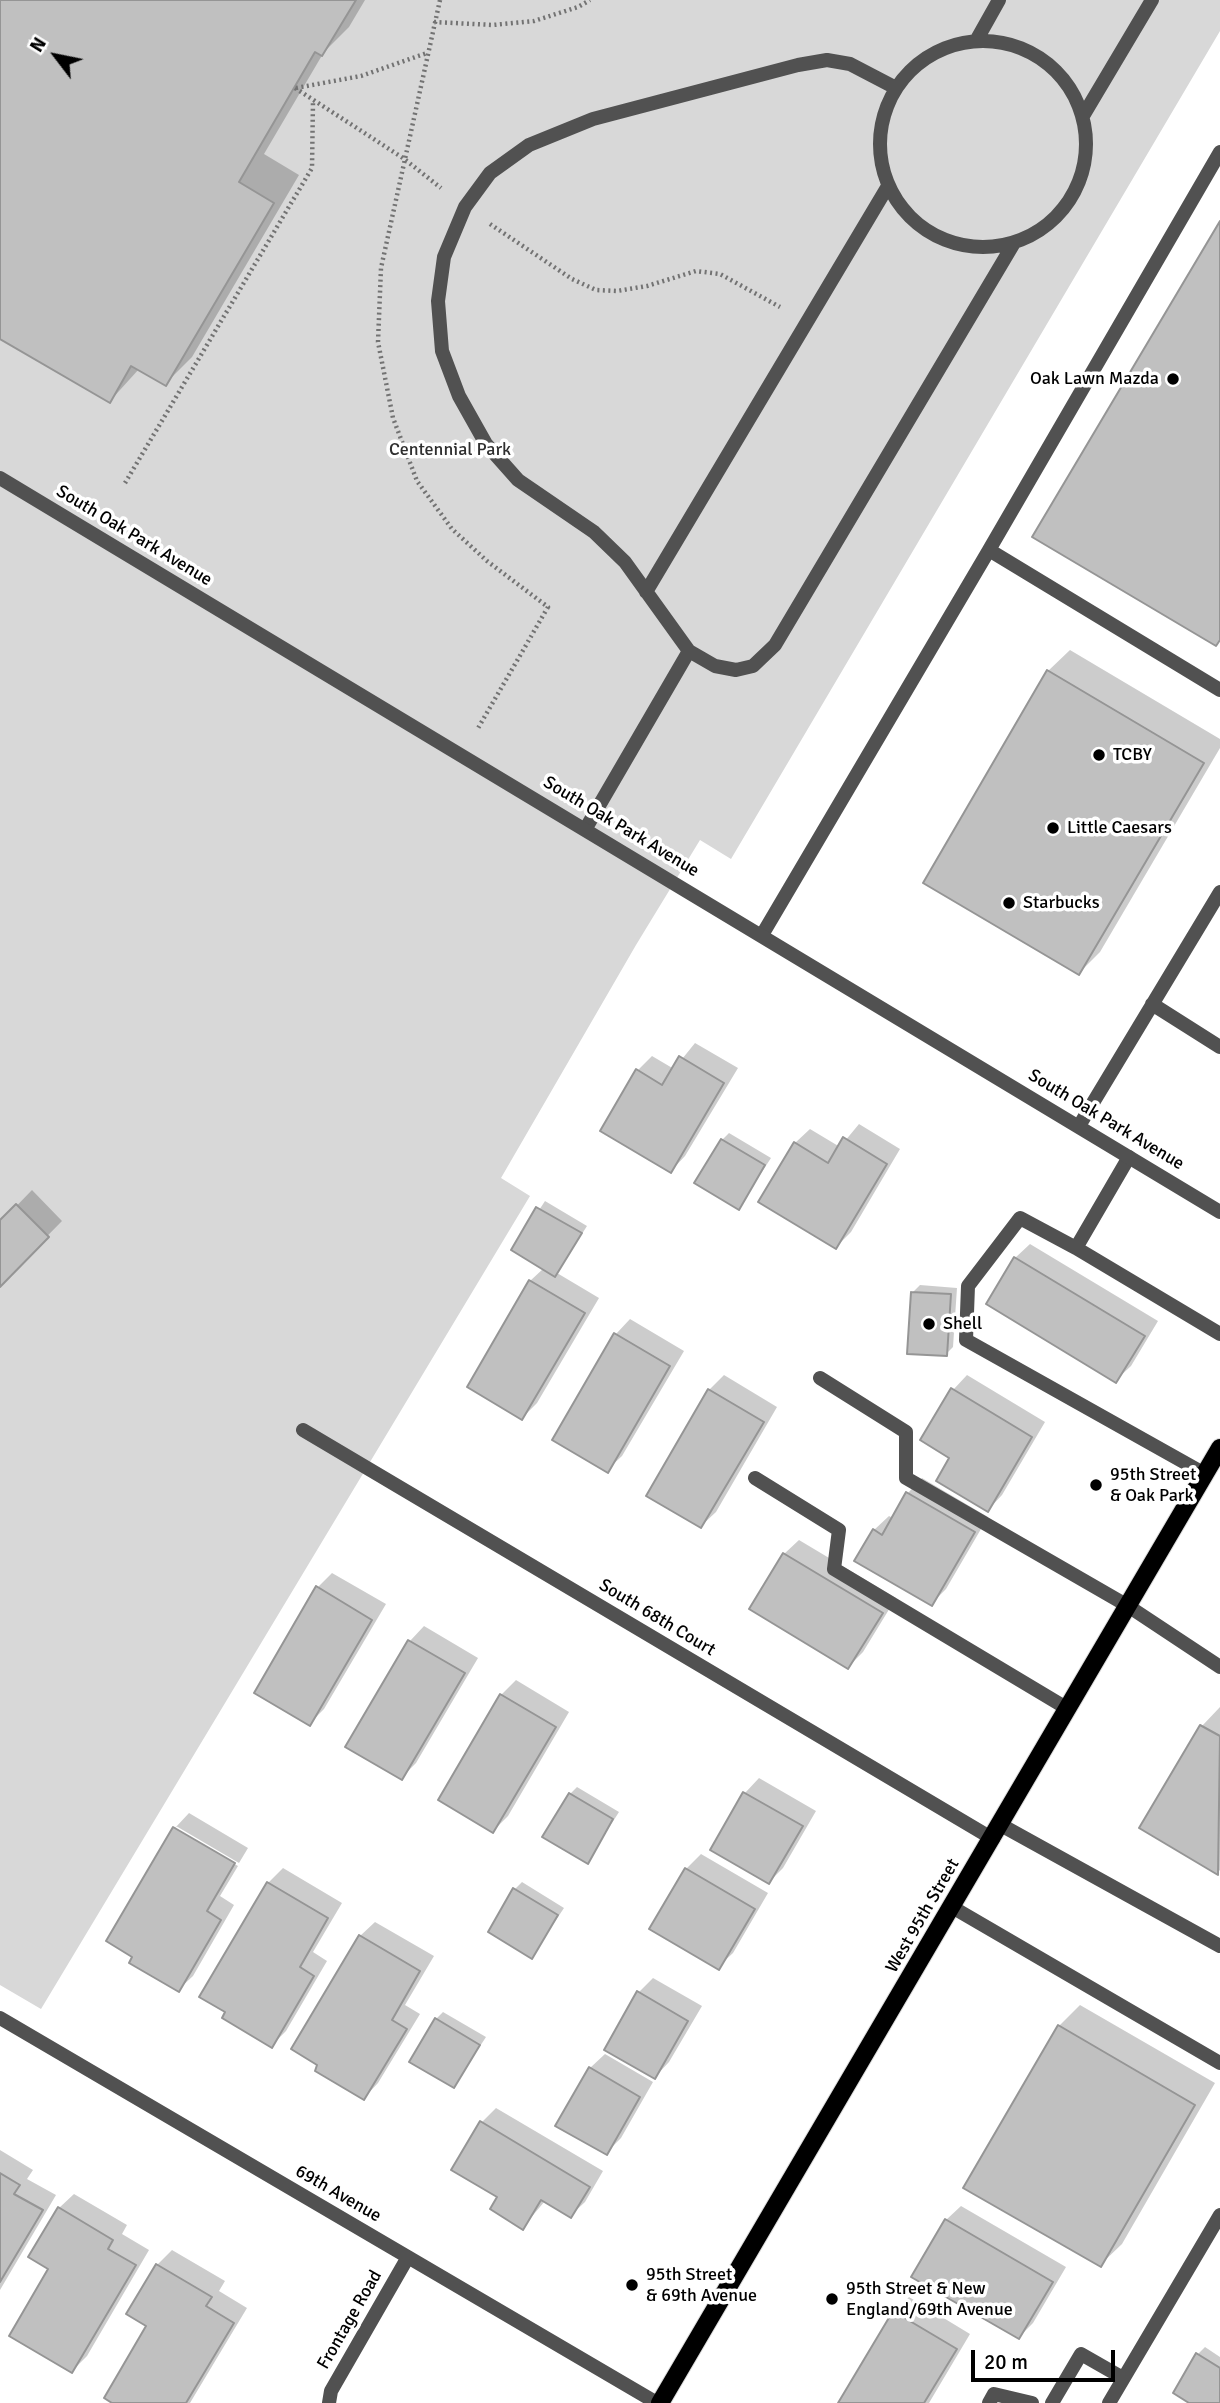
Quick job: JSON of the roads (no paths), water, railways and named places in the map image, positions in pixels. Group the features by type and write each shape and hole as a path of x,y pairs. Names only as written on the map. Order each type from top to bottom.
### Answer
{"main road":[{"name":"West 95th Street","path":"658,2403 997,1832 1220,1448"}],"street":[{"path":"976,41 999,0"},
{"path":"1083,116 1152,0"},
{"path":"976,41 1000,41 1022,48 1061,75 1083,116 1087,139 1085,161 1069,203 1035,234 1014,243 989,248 964,246 940,239 918,226 901,208 888,186 881,162 880,136 885,111 896,88 930,55 952,46 976,41"},
{"path":"896,88 850,64 827,60 593,119 529,145 489,173 465,207 444,257 438,301 442,351 459,396 486,444 518,480 594,532 625,562 689,651 715,666 736,670 753,666 775,645 1014,243"},
{"path":"762,935 1220,152"},
{"path":"646,592 888,186"},
{"name":"South Oak Park Avenue","path":"0,478 586,828 1220,1212"},
{"path":"989,550 1220,690"},
{"path":"586,828 689,651"},
{"path":"1079,1126 1220,892"},
{"path":"1152,1004 1220,1047"},
{"path":"1076,1248 1129,1157"},
{"path":"1205,1474 966,1340 968,1286 1020,1218 1076,1248 1220,1334"},
{"path":"820,1378 906,1432 906,1478 1128,1606 1220,1667"},
{"name":"South 68th Court","path":"303,1430 997,1832 1220,1946"},
{"path":"755,1478 839,1530 834,1569 1068,1709"},
{"path":"952,1907 1220,2063"},
{"name":"69th Avenue","path":"0,2018 658,2403"},
{"path":"1109,2403 1220,2215"},
{"name":"Frontage Road","path":"329,2403 331,2391 408,2258"},
{"path":"1052,2403 1081,2354 1124,2378"},
{"path":"989,2403 994,2394 1032,2403"}],"place":[{"name":"Oak Lawn Mazda","path":"1173,379"},
{"name":"TCBY","path":"1099,755"},
{"name":"Little Caesars","path":"1053,828"},
{"name":"Starbucks","path":"1009,903"},
{"name":"Shell","path":"929,1324"},
{"name":"95th Street & Oak Park","path":"1096,1485"},
{"name":"95th Street & 69th Avenue","path":"632,2285"},
{"name":"95th Street & New England/69th Avenue","path":"832,2299"}],"park label":[{"name":"Centennial Park","path":"450,450"}]}
